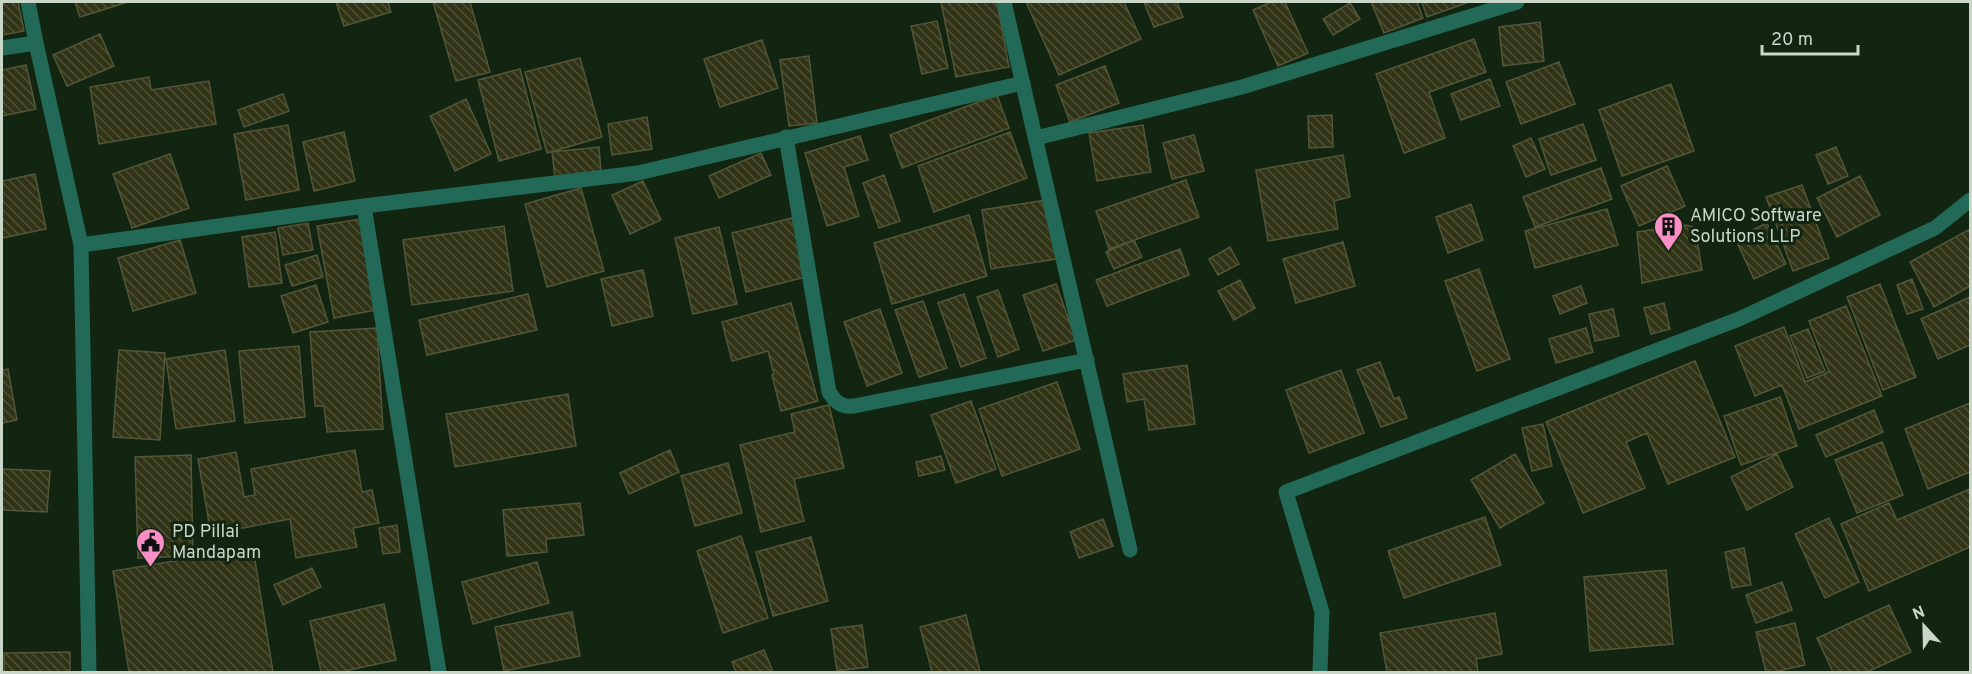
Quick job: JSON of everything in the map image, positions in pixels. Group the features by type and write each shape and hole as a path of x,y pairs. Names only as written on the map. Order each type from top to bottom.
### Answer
{"street":[{"path":"28,2 81,244 89,672"},
{"path":"1004,2 1130,550"},
{"path":"1036,138 1242,87 1518,2"},
{"path":"2,48 36,44"},
{"path":"81,244 364,206 638,173 1023,83"},
{"path":"786,137 830,392 835,402 844,407 854,406 1087,360"},
{"path":"1320,672 1322,612 1286,492 1739,320 1935,228 1971,200"},
{"path":"364,206 439,672"}],"building":[{"path":"2,2 18,2 24,31 2,35"},
{"path":"75,2 128,2 80,17"},
{"path":"336,2 388,2 391,12 344,26"},
{"path":"433,2 470,2 490,72 456,81"},
{"path":"941,2 997,2 1009,67 956,77"},
{"path":"1026,2 1124,2 1141,39 1059,75"},
{"path":"1144,2 1177,2 1183,17 1154,27"},
{"path":"1271,2 1285,2 1308,53 1278,66 1253,10"},
{"path":"1371,2 1417,2 1423,18 1384,33"},
{"path":"1422,2 1469,2 1427,17"},
{"path":"1350,3 1360,19 1333,35 1323,19"},
{"path":"937,21 948,68 922,74 911,26"},
{"path":"1540,22 1544,61 1503,66 1499,27"},
{"path":"100,34 114,66 67,86 53,55"},
{"path":"1474,39 1486,72 1429,92 1445,138 1404,153 1376,74"},
{"path":"762,40 778,88 720,107 704,59"},
{"path":"809,56 817,123 789,126 780,60"},
{"path":"580,58 602,137 547,153 525,72"},
{"path":"1559,62 1575,104 1521,124 1506,82"},
{"path":"26,65 36,109 2,116 2,70"},
{"path":"1105,66 1119,103 1070,122 1056,85"},
{"path":"520,69 541,149 499,161 478,80"},
{"path":"149,77 151,90 209,81 216,124 99,144 90,87"},
{"path":"1490,79 1500,106 1461,120 1451,94"},
{"path":"1671,84 1694,151 1622,176 1599,110"},
{"path":"283,94 289,111 244,127 238,110"},
{"path":"997,95 1009,128 902,168 890,135"},
{"path":"466,99 491,154 455,171 430,116"},
{"path":"1332,115 1333,147 1309,148 1308,116"},
{"path":"647,117 652,149 612,155 608,124"},
{"path":"1583,124 1596,160 1551,175 1539,139"},
{"path":"288,125 299,190 246,200 234,134"},
{"path":"1143,125 1151,172 1097,181 1089,133"},
{"path":"344,132 355,181 314,191 303,142"},
{"path":"1010,132 1027,178 934,212 918,166"},
{"path":"1194,135 1204,171 1172,179 1163,143"},
{"path":"860,136 868,160 844,167 859,216 827,226 805,153"},
{"path":"1531,138 1545,169 1526,177 1513,146"},
{"path":"599,147 601,172 555,177 552,152"},
{"path":"1836,147 1848,176 1828,184 1816,155"},
{"path":"761,153 771,175 719,198 709,176"},
{"path":"170,154 189,208 132,228 113,174"},
{"path":"1343,155 1350,197 1334,201 1338,229 1268,241 1256,170"},
{"path":"1667,166 1685,206 1639,226 1621,186"},
{"path":"1601,168 1612,199 1535,227 1523,197"},
{"path":"35,174 46,229 2,238 2,181"},
{"path":"884,175 900,221 879,228 863,183"},
{"path":"1860,176 1880,215 1837,237 1817,198"},
{"path":"1186,180 1199,217 1109,249 1096,211"},
{"path":"643,181 661,220 630,234 612,195"},
{"path":"1802,185 1829,258 1793,271 1766,197"},
{"path":"581,188 604,271 547,287 525,204"},
{"path":"1046,200 1056,259 991,269 982,210"},
{"path":"1471,204 1483,240 1448,253 1436,217"},
{"path":"1607,209 1618,245 1535,268 1525,231"},
{"path":"969,215 987,276 892,304 874,243"},
{"path":"792,218 806,277 746,292 732,233"},
{"path":"360,219 376,310 334,318 317,226"},
{"path":"308,223 313,250 283,255 278,228"},
{"path":"1767,223 1786,264 1754,279 1735,238"},
{"name":"AMICO Software Solutions LLP","path":"1686,225 1695,227 1702,270 1642,283 1637,232"},
{"path":"504,226 513,291 412,305 403,240"},
{"path":"719,227 737,304 693,314 675,238"},
{"path":"1970,229 1970,286 1934,307 1910,262"},
{"path":"275,232 282,283 249,287 242,237"},
{"path":"180,240 196,293 133,311 118,258"},
{"path":"1134,240 1142,257 1114,269 1106,252"},
{"path":"1343,242 1355,286 1296,303 1283,259"},
{"path":"1230,247 1239,264 1218,275 1209,259"},
{"path":"1180,249 1189,275 1107,306 1096,280"},
{"path":"317,255 323,277 292,286 285,265"},
{"path":"1479,269 1510,359 1477,371 1445,281"},
{"path":"643,270 653,316 612,326 601,279"},
{"path":"1912,279 1923,309 1907,314 1897,285"},
{"path":"1240,280 1255,308 1234,320 1218,291"},
{"path":"1056,284 1076,340 1043,351 1023,295"},
{"path":"1880,284 1916,377 1883,390 1847,297"},
{"path":"316,285 328,322 293,333 281,296"},
{"path":"1581,286 1587,303 1560,314 1553,296"},
{"path":"998,290 1019,349 998,357 977,297"},
{"path":"528,294 537,330 427,355 419,320"},
{"path":"964,294 986,358 961,367 938,303"},
{"path":"1970,297 1970,345 1938,359 1921,319"},
{"path":"923,301 947,368 919,377 895,310"},
{"path":"791,303 818,401 781,411 768,351 732,361 722,322"},
{"path":"1664,303 1670,329 1651,334 1644,308"},
{"path":"1846,306 1882,396 1799,429 1782,385 1755,396 1735,346 1784,327 1805,382 1829,372 1809,321"},
{"path":"880,309 902,373 867,386 844,322"},
{"path":"1613,309 1619,336 1595,341 1589,314"},
{"path":"377,328 383,429 327,432 324,406 315,406 310,332"},
{"path":"1586,328 1593,352 1556,363 1549,339"},
{"path":"1808,329 1825,371 1807,378 1790,336"},
{"path":"299,346 305,417 245,423 239,351"},
{"path":"119,350 165,353 160,440 113,437"},
{"path":"225,350 235,421 176,429 166,359"},
{"path":"1695,361 1735,457 1668,484 1647,433 1626,442 1645,488 1583,513 1546,422"},
{"path":"1380,362 1394,399 1399,397 1407,418 1381,427 1357,370"},
{"path":"1187,365 1195,424 1149,430 1144,399 1127,402 1123,374"},
{"path":"8,369 17,420 2,423 2,370"},
{"path":"1341,370 1364,433 1309,453 1286,390"},
{"path":"1057,382 1080,449 1002,476 979,409"},
{"path":"568,394 576,446 455,467 446,414"},
{"path":"1780,397 1797,446 1741,465 1724,416"},
{"path":"971,401 996,469 956,483 931,415"},
{"path":"1970,403 1970,472 1928,489 1905,429"},
{"path":"829,405 844,468 794,479 804,521 761,532 740,445 795,432 791,414"},
{"path":"1874,410 1883,432 1826,457 1816,435"},
{"path":"1543,424 1552,466 1532,471 1522,428"},
{"path":"1882,442 1903,495 1857,513 1835,460"},
{"path":"355,450 362,492 372,490 379,523 353,528 357,547 296,558 290,519 211,534 198,459 236,452 244,497 255,495 251,469"},
{"path":"670,450 679,472 629,494 620,473"},
{"path":"1515,454 1544,503 1500,528 1471,480"},
{"path":"1777,454 1793,487 1747,510 1731,477"},
{"path":"191,455 193,556 138,558 135,457"},
{"path":"941,456 945,470 919,476 916,462"},
{"path":"728,463 742,513 695,526 681,476"},
{"path":"2,469 50,471 47,512 2,510"},
{"path":"1970,489 1970,547 1869,591 1841,524 1889,503 1897,520"},
{"path":"580,503 584,535 546,539 547,552 507,556 503,510"},
{"path":"1485,517 1501,565 1404,598 1388,551"},
{"path":"1829,518 1859,582 1825,598 1795,534"},
{"path":"1103,519 1113,546 1079,558 1070,532"},
{"path":"397,525 400,552 383,554 379,528"},
{"path":"741,536 768,618 723,633 697,551"},
{"path":"811,537 828,601 773,616 756,552"},
{"path":"253,548 273,672 129,672 113,571"},
{"path":"1744,548 1751,585 1732,588 1725,552"},
{"path":"537,562 549,603 473,624 462,582"},
{"path":"312,568 321,587 283,605 274,585"},
{"path":"1666,570 1673,644 1590,651 1584,577"},
{"path":"1782,582 1792,610 1756,623 1746,595"},
{"path":"384,604 396,660 340,672 321,672 310,621"},
{"path":"1889,605 1911,652 1867,672 1833,672 1817,638"},
{"path":"572,612 580,656 504,671 495,627"},
{"path":"1495,613 1502,654 1476,659 1478,672 1387,672 1380,633"},
{"path":"966,615 980,672 932,672 920,627"},
{"path":"1795,623 1805,665 1766,672 1756,632"},
{"path":"862,625 868,667 837,671 831,629"},
{"path":"764,650 773,672 736,672 732,662"},
{"path":"70,652 70,672 4,672 4,653"}],"place":[{"name":"AMICO Software Solutions LLP","path":"1669,252"},
{"name":"PD Pillai Mandapam","path":"151,568"}]}
